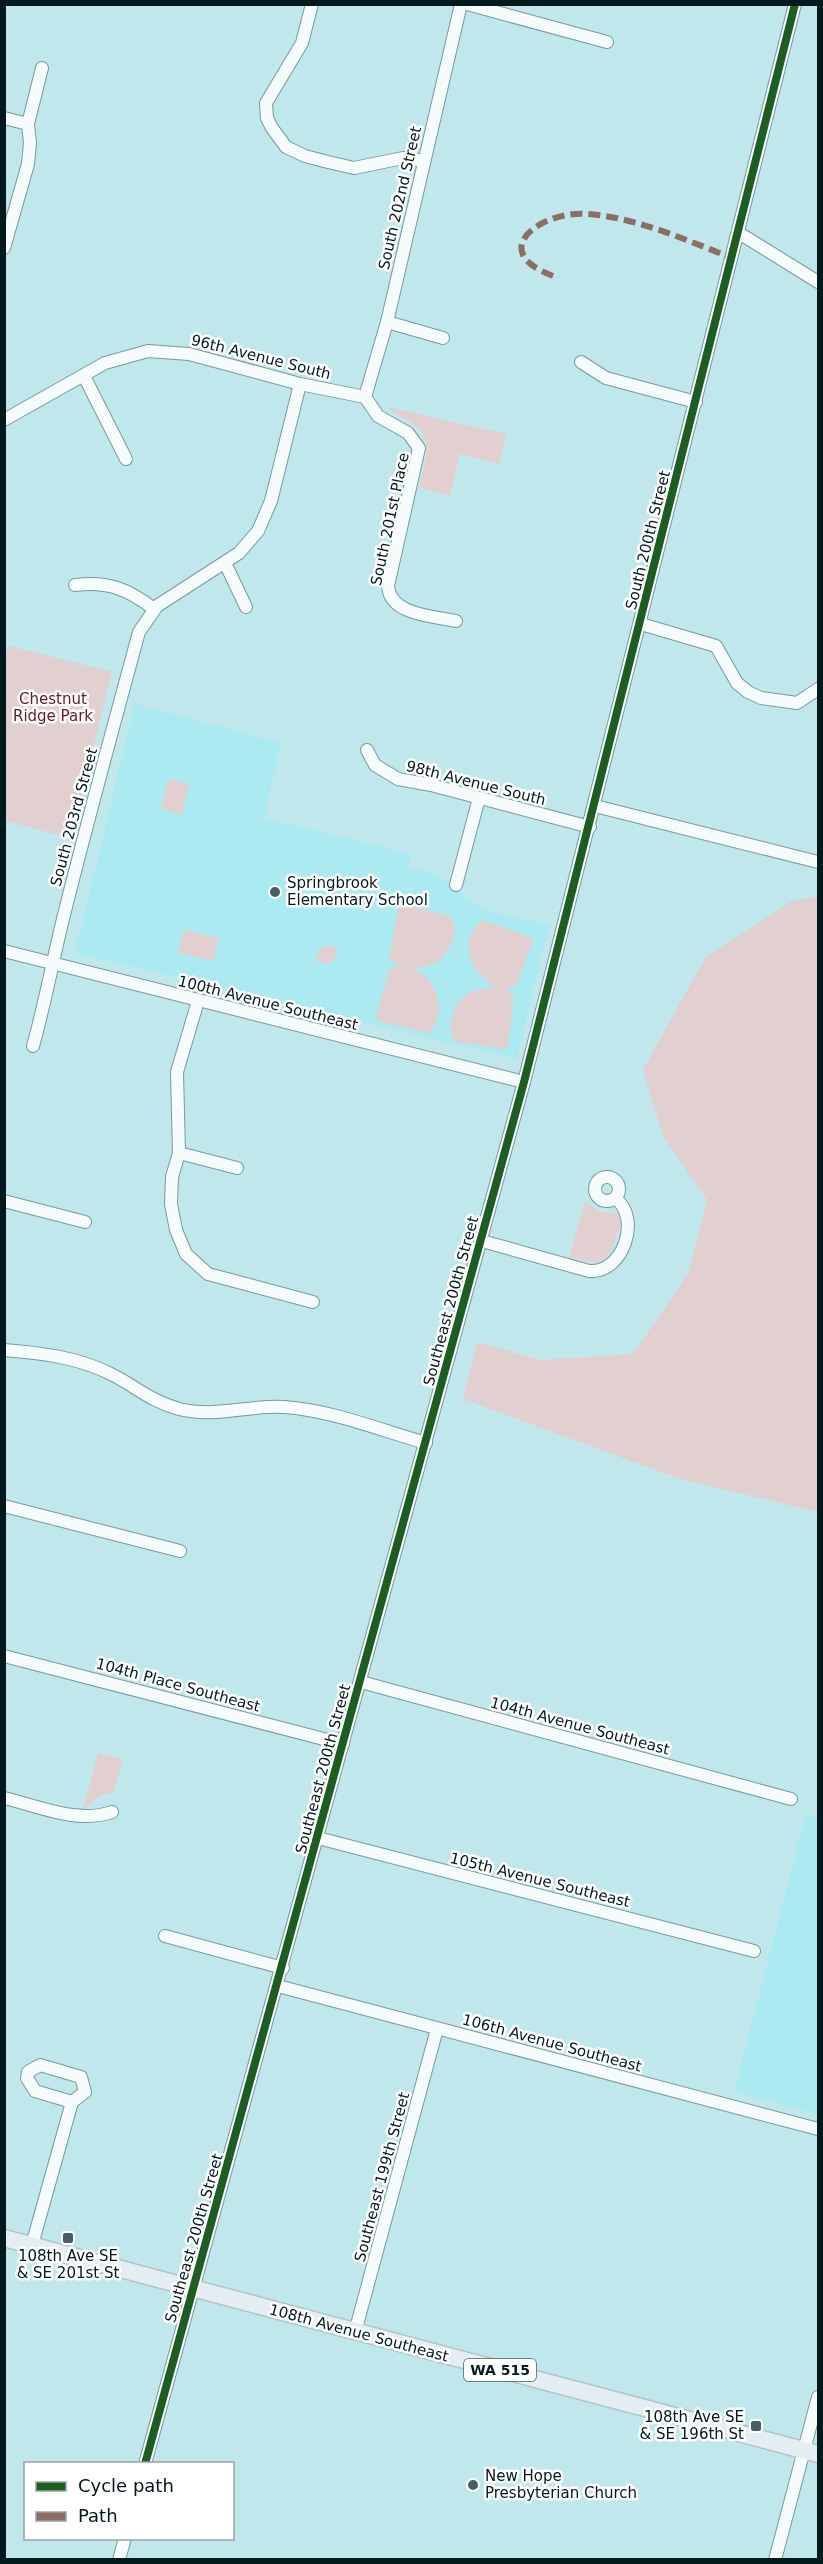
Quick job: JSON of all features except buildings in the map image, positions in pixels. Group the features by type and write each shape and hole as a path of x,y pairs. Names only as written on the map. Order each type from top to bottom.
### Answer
{"main road":[{"name":"108th Avenue Southeast","path":"4,2238 812,2452"}],"street":[{"path":"312,4 302,43 268,96 266,111 272,128 286,147 305,156 354,168 403,158 424,161"},
{"name":"South 202nd Street","path":"365,397 387,322 461,4"},
{"path":"466,4 607,42"},
{"name":"South 200th Street","path":"525,1082 795,4"},
{"path":"4,248 28,164 30,143 28,124 42,68"},
{"path":"4,118 28,124"},
{"path":"739,233 819,282"},
{"path":"387,322 443,338"},
{"name":"96th Avenue South","path":"6,414 84,376 105,363 148,351 189,354 300,384 365,397"},
{"path":"581,362 606,378 696,402"},
{"path":"84,376 126,459"},
{"name":"South 203rd Street","path":"33,1046 50,986 51,963 139,632 154,609 170,596 225,563 250,542 265,517 300,384"},
{"name":"South 201st Place","path":"365,397 378,416 408,433 419,448 388,586 391,601 400,607 456,621"},
{"path":"225,563 246,607"},
{"path":"75,585 97,582 112,585 134,594 154,609"},
{"path":"641,624 701,639 716,646 737,683 761,698 797,704 819,689"},
{"name":"98th Avenue South","path":"367,750 375,765 398,779 431,785 590,827"},
{"path":"456,885 479,798"},
{"path":"595,806 819,862"},
{"name":"100th Avenue Southeast","path":"4,951 198,1002 525,1082"},
{"path":"198,1002 177,1072 179,1153 172,1177 171,1204 176,1230 186,1254 208,1274 313,1302"},
{"name":"Southeast 200th Street","path":"146,2462 525,1082"},
{"path":"179,1153 237,1168"},
{"path":"482,1241 589,1271 602,1271 619,1257 629,1226 626,1209 615,1198"},
{"path":"4,1201 85,1222"},
{"path":"4,1350 55,1355 82,1362 112,1374 157,1402 179,1409 200,1413 285,1407 315,1412 426,1443"},
{"path":"4,1506 180,1551"},
{"name":"104th Place Southeast","path":"4,1656 343,1744"},
{"name":"104th Avenue Southeast","path":"361,1682 791,1798"},
{"path":"4,1798 79,1817 100,1816 111,1812"},
{"name":"105th Avenue Southeast","path":"318,1838 754,1951"},
{"path":"165,1936 283,1968"},
{"name":"106th Avenue Southeast","path":"278,1986 819,2129"},
{"name":"Southeast 199th Street","path":"355,2332 437,2029"},
{"path":"32,2246 72,2102 85,2092 81,2077 40,2065 28,2072 29,2085 35,2091 72,2102"},
{"path":"775,2559 812,2452 819,2397"},
{"path":"119,2559 124,2540"}],"shaded area":[{"name":"Springbrook Elementary School","path":"135,704 281,743 264,818 411,854 408,867 437,875 482,909 549,925 517,1059 75,953"},
{"path":"806,1813 818,1817 818,2114 734,2092"}],"green space":[{"path":"387,407 506,434 499,464 460,454 450,496 419,487 427,452 424,436 419,428"},
{"name":"Chestnut Ridge Park","path":"9,646 112,672 71,838 5,821 4,656"},
{"path":"168,779 189,784 182,815 161,809"},
{"path":"818,896 818,1512 677,1478 463,1399 477,1342 540,1360 633,1354 688,1274 707,1200 663,1136 643,1070 705,958 792,901"},
{"path":"401,905 449,915 453,920 454,932 451,945 440,960 430,965 412,968 428,979 437,996 439,1014 429,1033 378,1021 376,1017 389,970 400,965 389,959 398,908"},
{"path":"482,920 531,937 533,940 516,986 505,990 514,995 508,1047 505,1049 456,1042 452,1037 452,1018 461,1000 477,990 497,988 488,982 474,966 468,948 474,929"},
{"path":"184,930 219,938 213,961 178,953"},
{"path":"328,945 337,947 335,959 327,964 316,961 318,951"},
{"path":"585,1201 600,1212 617,1213 620,1217 619,1229 611,1249 603,1260 598,1262 569,1257"},
{"path":"98,1753 123,1759 114,1792 100,1795 83,1810"}],"marked path":[{"path":"553,276 533,266 523,255 522,244 528,234 539,225 571,214 607,216 625,220 679,237 732,258"}],"cycle path":[{"path":"146,2462 524,1082 795,4"}],"place":[{"name":"Springbrook Elementary School","path":"275,892"},
{"name":"108th Ave SE & SE 201st St","path":"68,2238"},
{"name":"108th Ave SE & SE 196th St","path":"756,2426"},
{"name":"New Hope Presbyterian Church","path":"473,2485"}]}
